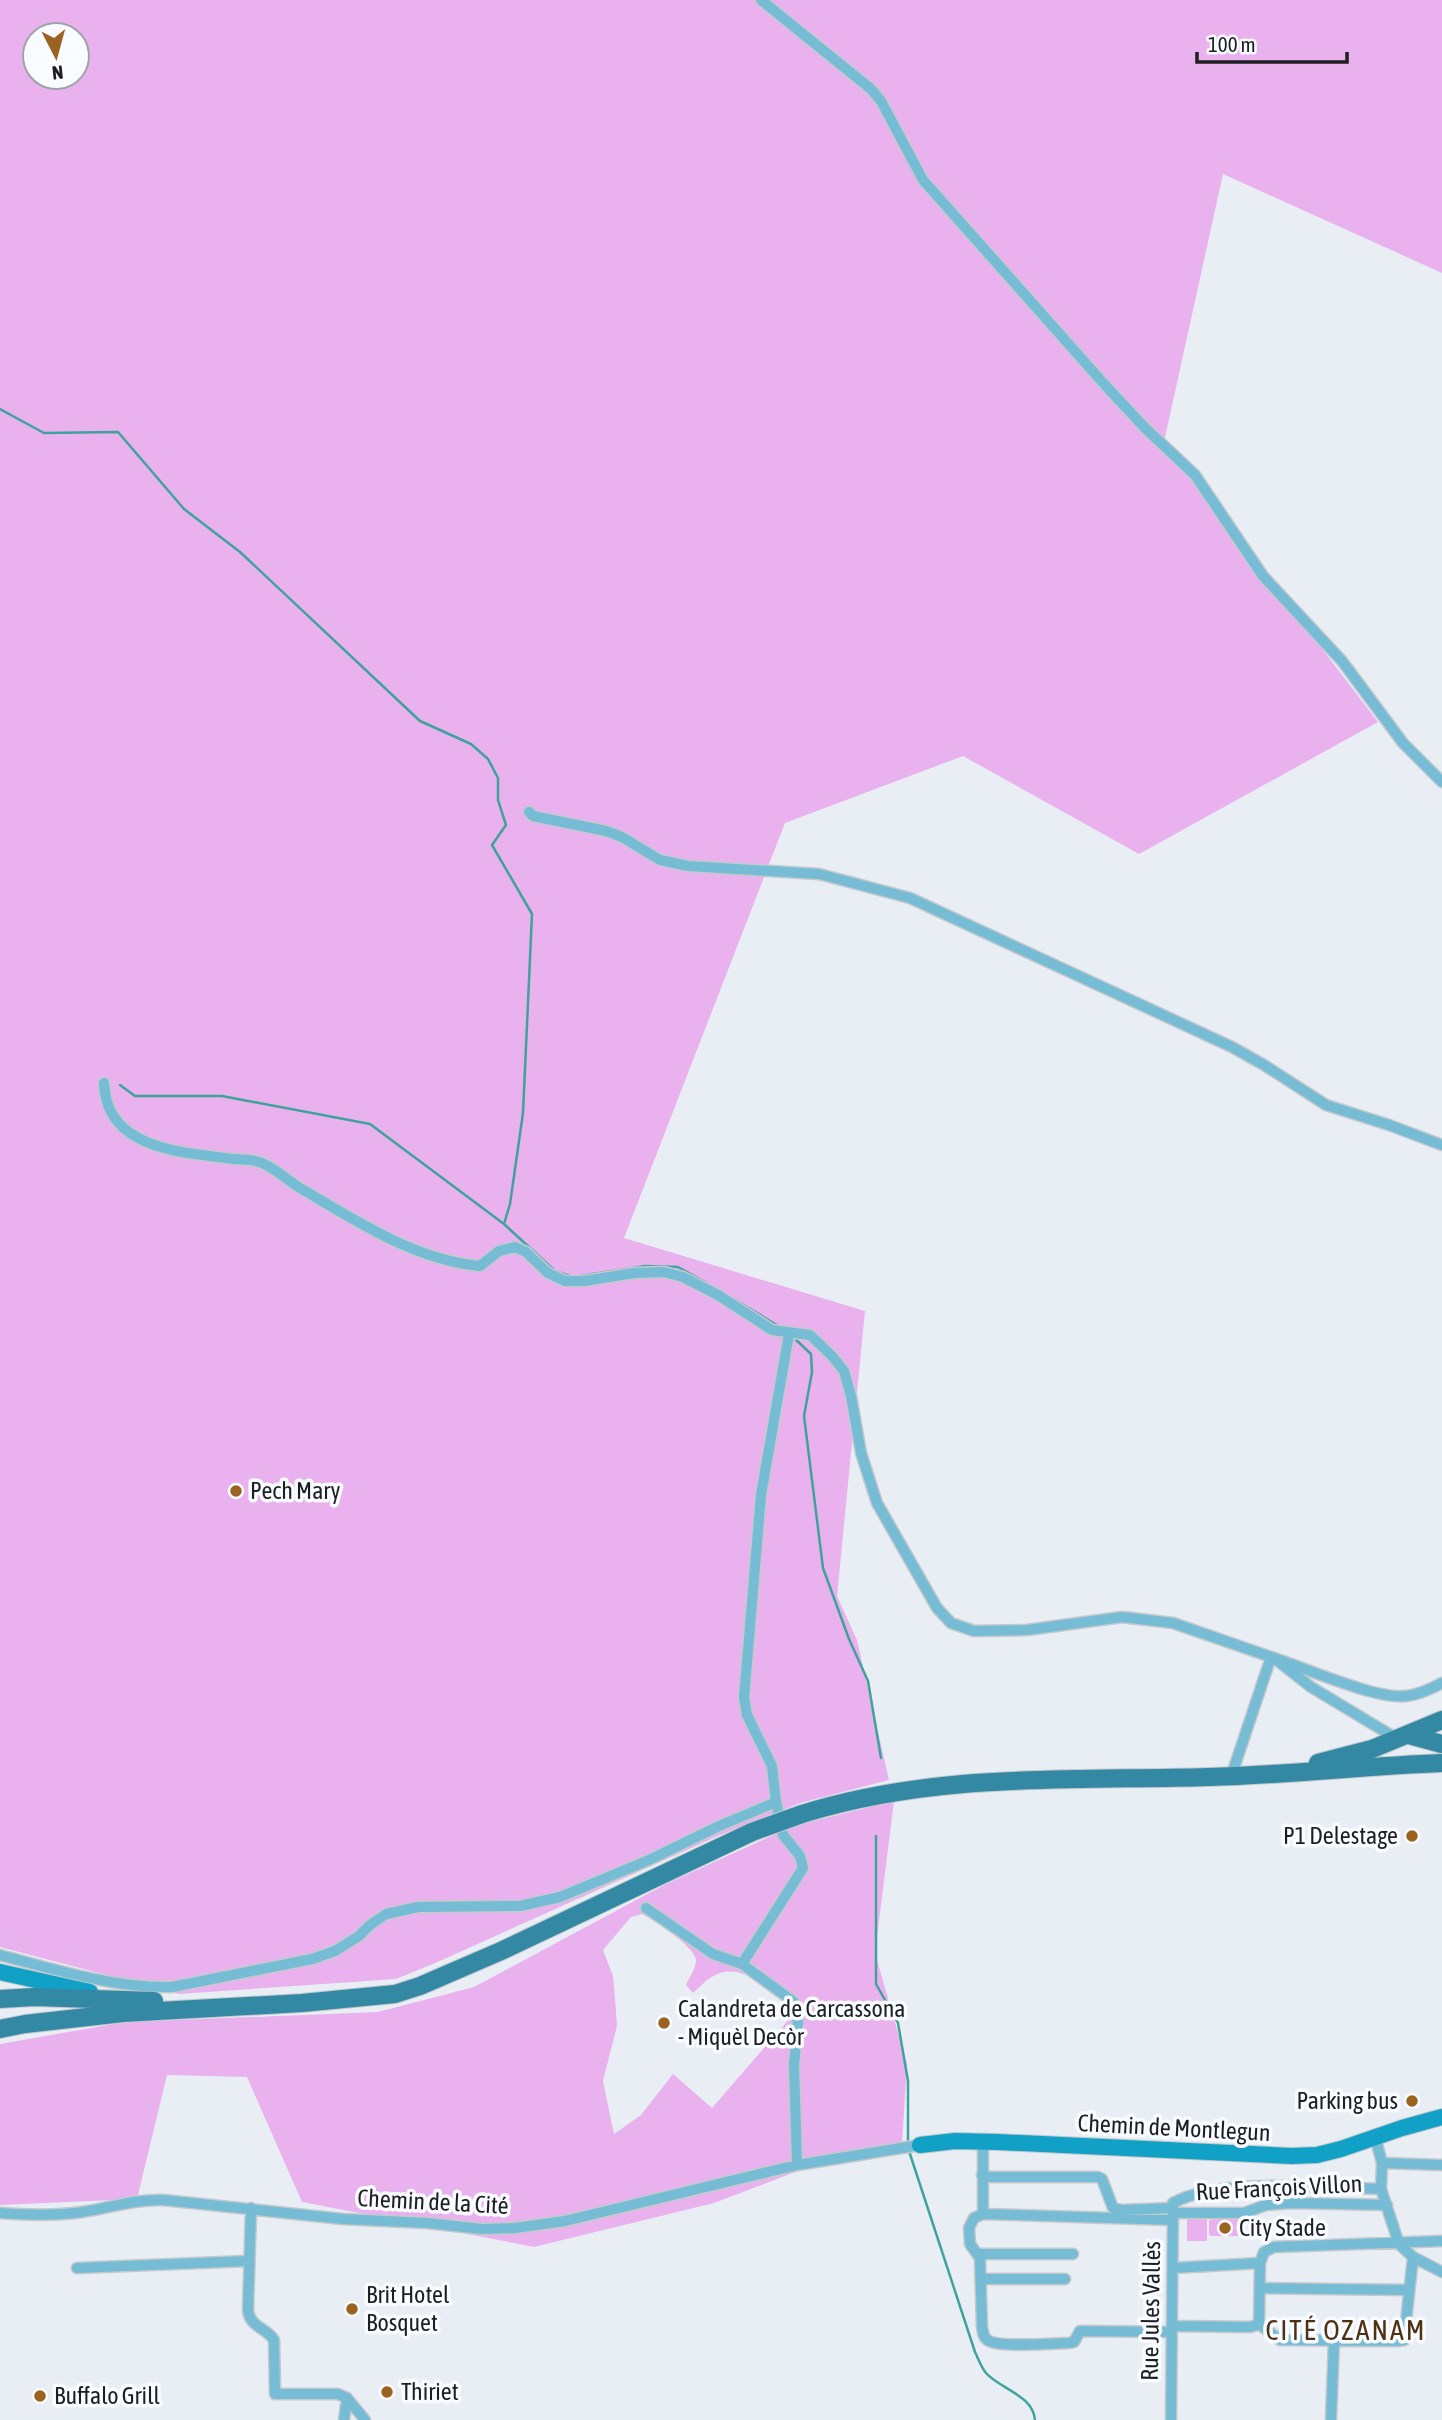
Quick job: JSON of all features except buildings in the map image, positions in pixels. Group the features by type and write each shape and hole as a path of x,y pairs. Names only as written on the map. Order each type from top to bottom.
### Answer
{"main road":[{"path":"1210,1777 1322,1763 1404,1737 1442,1720"},
{"path":"1404,1737 1442,1744"},
{"path":"0,2029 123,2013 326,2001 395,1994 502,1951 752,1832 855,1799 943,1785 990,1781 1210,1777 1442,1763"},
{"path":"0,1999 45,1997 245,2005"}],"street":[{"path":"761,0 872,89 923,180 1113,394 1195,475 1263,576 1342,662 1403,743 1442,782"},
{"path":"529,811 533,816 606,831 660,860 688,866 819,874 910,898 1232,1047 1326,1105 1442,1145"},
{"path":"104,1083 105,1101 112,1115 128,1131 144,1141 171,1151 260,1162 288,1181 400,1244 466,1265 480,1266 499,1251 514,1247 526,1252 548,1273 565,1280 584,1281 634,1273 664,1272 683,1277 718,1295 772,1330 810,1335 844,1371 861,1452 877,1503 937,1608 951,1623 974,1631 1027,1630 1122,1617 1173,1623 1379,1694 1405,1697 1442,1683"},
{"path":"742,1964 803,1868 800,1856 783,1835 772,1766 747,1715 744,1698 761,1495 789,1334"},
{"path":"1273,1658 1311,1687 1404,1737"},
{"path":"1232,1774 1273,1658"},
{"path":"0,1955 71,1974 151,1987 172,1987 312,1959 335,1951 355,1939 386,1914 418,1908 520,1906 560,1897 776,1802"},
{"path":"649,1860 682,1866"},
{"path":"647,1882 652,1873 649,1860"},
{"path":"646,1908 713,1954 742,1964 794,2002 798,2022 794,2064 797,2165"},
{"path":"0,1972 75,1990 162,2002"},
{"name":"Chemin de Montlegun","path":"899,2149 955,2141 1317,2155 1442,2117"},
{"path":"1375,2137 1382,2163 1381,2189 1399,2244 1413,2257 1442,2272"},
{"path":"983,2142 983,2214"},
{"name":"Chemin de la Cité","path":"0,2213 78,2213 148,2199 343,2219 515,2228 565,2221 797,2165 899,2149"},
{"path":"1382,2163 1442,2165"},
{"path":"982,2175 1098,2177 1102,2179 1113,2208 1173,2211"},
{"path":"1173,2211 1184,2197 1222,2188 1381,2189"},
{"name":"Rue François Villon","path":"1173,2211 1244,2213 1266,2205 1291,2203 1387,2205"},
{"path":"251,2208 249,2319 274,2340 275,2394 338,2394 347,2398 365,2420"},
{"path":"1173,2211 983,2214 974,2218 969,2228 970,2244 979,2254 984,2337 998,2343 1074,2342 1080,2330 1250,2327 1259,2324"},
{"name":"Rue Jules Vallès","path":"1171,2420 1173,2211"},
{"path":"1259,2324 1260,2263 1264,2252 1274,2247 1442,2241"},
{"path":"979,2254 1073,2254"},
{"path":"1259,2324 1280,2340 1404,2340 1413,2257"},
{"path":"77,2268 248,2261"},
{"path":"1173,2268 1260,2263"},
{"path":"981,2279 1065,2279"},
{"path":"1260,2288 1409,2290"},
{"path":"1331,2420 1334,2342"},
{"path":"344,2420 347,2398"}],"shaded area":[{"path":"0,0 1442,0 1442,273 1223,174 1164,442 1378,722 1139,854 963,756 785,823 624,1238 865,1311 837,1596 857,1640 889,1780 800,1803 718,1836 396,1979 179,1994 0,1947"},
{"path":"894,1801 875,1953 907,2064 902,2144 806,2168 714,2203 534,2247 302,2202 247,2077 167,2075 137,2199 0,2205 0,2044 125,2022 378,2012 474,1987 666,1884 793,1826","holes":["642,1914 673,1934 694,1955 696,1963 686,1985 693,1993 721,1973 742,1974 762,1985 789,2007 790,2018 712,2108 673,2074 641,2115 614,2134 603,2081 617,2026 613,1976 603,1950 631,1917"]},
{"path":"1187,2216 1207,2216 1207,2241 1187,2241"},
{"name":"City Stade","path":"1238,2219 1240,2234 1211,2236 1209,2221"}],"waterway":[{"path":"0,409 44,433 118,432 184,509 240,552 420,721 471,744 488,759 498,778 498,800 506,825 492,845 532,914 523,1113 510,1204 504,1224"},
{"path":"120,1085 135,1096 222,1096 370,1124 504,1224 555,1271 573,1277"},
{"path":"580,1276 645,1266 678,1267 708,1284"},
{"path":"732,1298 780,1327"},
{"path":"793,1337 811,1354 812,1372 804,1416 823,1568 849,1639 868,1681 881,1758"},
{"path":"876,1836 876,1984 898,2023 908,2081 908,2145"},
{"path":"909,2151 975,2352 986,2373 1022,2398 1033,2411 1035,2420"}],"place":[{"name":"Pech Mary","path":"236,1491"},
{"name":"P1 Delestage","path":"1412,1836"},
{"name":"Calandreta de Carcassona - Miquèl Decòr","path":"664,2023"},
{"name":"Parking bus","path":"1412,2101"},
{"name":"City Stade","path":"1225,2228"},
{"name":"Brit Hotel Bosquet","path":"352,2309"},
{"name":"Thiriet","path":"387,2392"},
{"name":"Buffalo Grill","path":"40,2396"}],"district":[{"name":"CITÉ OZANAM","path":"1346,2330"}]}
